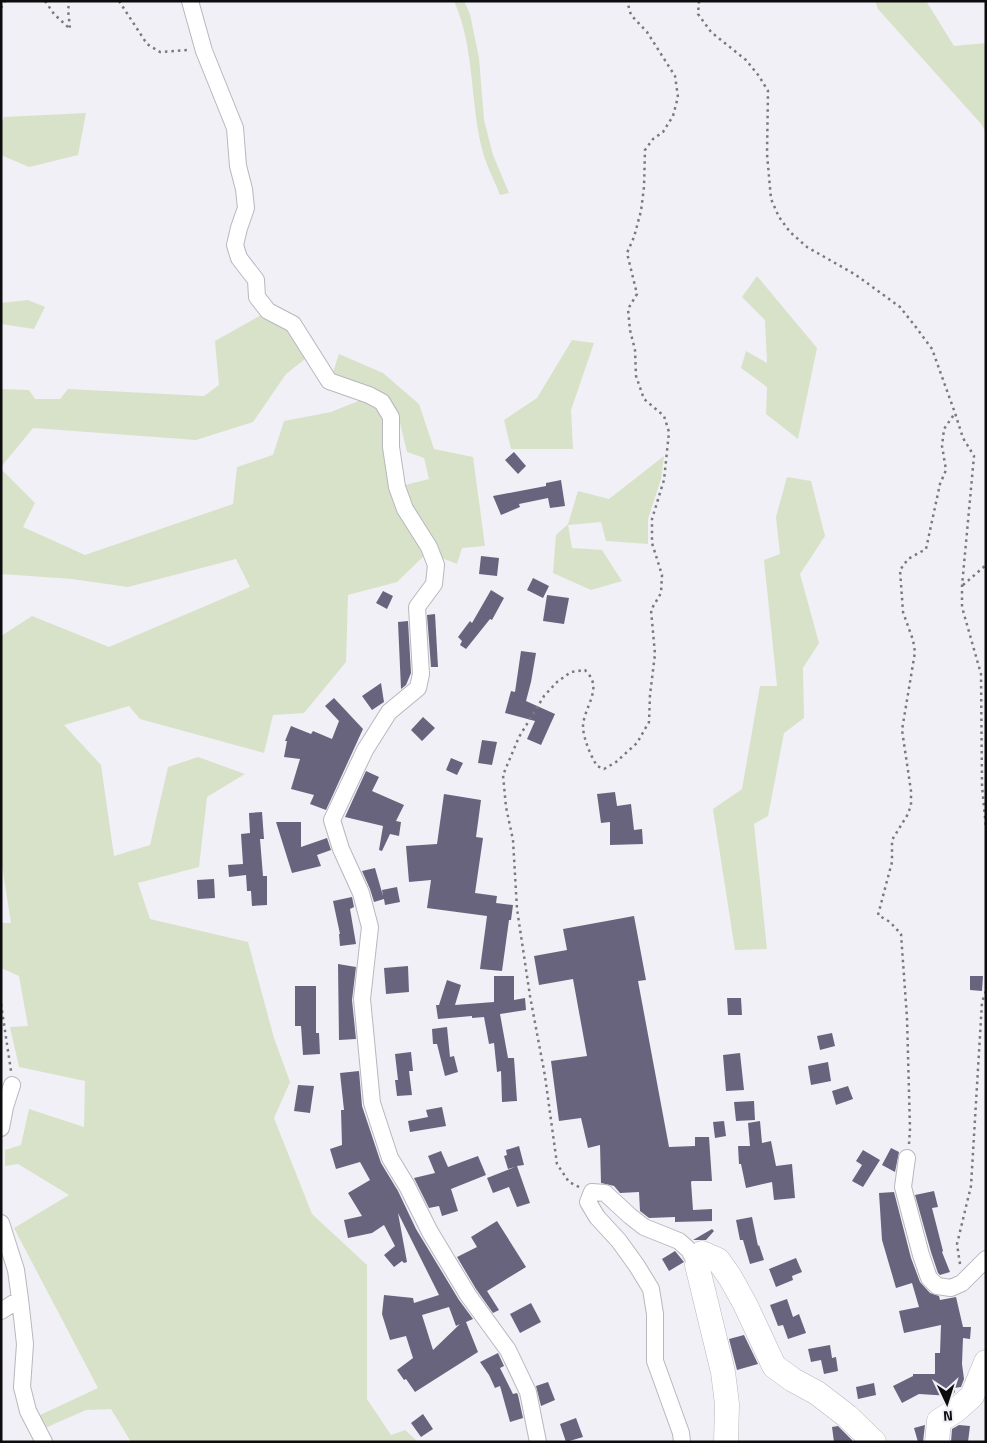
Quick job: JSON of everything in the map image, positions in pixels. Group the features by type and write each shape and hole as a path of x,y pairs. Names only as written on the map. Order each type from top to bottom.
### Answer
{"main road":[{"path":"726,1442 727,1404 723,1372 697,1265 702,1253 718,1260 730,1277 774,1366 793,1380 818,1393 847,1416 874,1442"},
{"path":"937,1442 940,1421 956,1411 972,1396 986,1362"}],"street":[{"path":"190,1 204,51 235,128 238,166 244,189 246,208 238,228 236,245 239,258 256,280 257,297 268,311 293,324 329,381 369,395 382,402 391,417 391,447 397,487 405,509 429,547 436,565 434,584 417,607 421,674 418,688 389,712 365,750 332,820 341,849 362,893 370,928 362,1000 372,1103 390,1158 407,1186 430,1232 468,1295 508,1350 528,1392 538,1442"},
{"path":"1,1128 12,1085"},
{"path":"908,1158 903,1187 921,1255 930,1278 937,1286 951,1288 962,1283 986,1259"},
{"path":"682,1442 681,1433 655,1362 655,1314 651,1290 619,1241 597,1217 588,1202 592,1192 605,1193 644,1227 679,1241 689,1250 697,1265"},
{"path":"1,1223 16,1270 20,1299 25,1344 22,1387 28,1411 44,1442"},
{"path":"1,1311 20,1299"}],"path":[{"path":"1,8 4,1"},
{"path":"45,1 54,14 70,29 68,9 70,1"},
{"path":"119,1 147,44 160,52 204,51"},
{"path":"592,1192 569,1182 558,1164 530,996 518,909 513,840 506,807 503,775 530,716 557,682 571,672 585,670 592,680 593,693 585,714 583,728 588,749 596,766 604,769 616,762 637,743 649,722 655,654 651,610 661,593 662,575 652,543 652,518 664,480 669,432 664,416 644,399 636,376 635,350 630,330 628,309 637,294 627,253 634,237 640,211 644,187 645,150 653,139 662,132 673,116 678,97 674,76 647,32 631,15 627,1"},
{"path":"699,1 698,14 711,32 746,60 768,91 766,154 771,199 779,217 790,232 807,247 856,275 900,307 932,349 963,438 974,456 962,586 962,607 981,674 982,786 986,828"},
{"path":"908,1158 910,1129 908,1018 901,934 890,922 878,916 892,862 892,840 908,814 911,804 911,791 902,730 915,652 904,612 900,570 908,559 926,549 940,484 946,470 942,446 944,429 955,413"},
{"path":"962,586 986,565"},
{"path":"962,1283 957,1244 970,1186 982,1002 986,991"},
{"path":"1,1004 12,1085"}],"green space":[{"path":"454,1 464,1 470,14 479,58 484,120 493,155 509,193 500,195 484,156 479,137 466,39"},
{"path":"875,1 926,1 954,46 986,43 986,133 982,125 878,9"},
{"path":"86,113 78,155 29,167 1,155 1,125 4,117"},
{"path":"757,276 817,348 798,439 766,414 767,387 741,368 746,351 767,363 765,320 742,297"},
{"path":"28,300 45,307 34,329 1,324 1,303"},
{"path":"263,314 292,331 305,359 286,374 253,422 196,440 33,428 1,467 1,389 29,390 35,399 60,399 68,389 204,396 219,385 215,341"},
{"path":"572,340 594,343 571,410 573,449 511,449 504,420 537,398"},
{"path":"339,354 383,373 419,404 434,449 473,457 485,546 462,548 457,564 439,557 410,505 405,485 429,479 424,458 407,452 400,423 386,402 331,378"},
{"path":"361,400 378,409 387,419 387,451 427,553 397,582 348,595 346,662 304,713 273,715 264,753 140,719 129,706 64,725 101,765 114,856 150,845 168,767 198,757 245,774 207,797 199,867 138,883 150,919 248,942 274,1038 290,1082 274,1118 312,1214 367,1265 367,1399 391,1435 405,1430 418,1442 131,1442 111,1409 86,1410 45,1428 38,1416 98,1388 14,1228 69,1195 18,1164 5,1166 5,1150 21,1145 29,1109 84,1127 85,1081 19,1067 10,1027 28,1026 19,976 1,968 1,923 11,923 1,859 1,636 32,616 109,647 250,587 236,559 128,587 72,579 1,574 1,469 35,503 23,527 85,555 233,504 237,467 273,455 284,421 331,412"},
{"path":"664,456 661,479 648,519 648,544 606,541 601,522 568,525 572,548 602,550 622,581 591,590 553,573 556,535 568,524 578,491 609,499"},
{"path":"787,477 811,481 825,536 800,574 819,643 803,668 804,718 784,733 768,816 754,824 767,949 735,950 713,809 742,789 760,686 777,686 764,560 780,554 776,517"}],"building":[{"path":"514,452 526,466 518,474 505,460"},
{"path":"561,480 565,506 550,508 548,498 519,504 520,507 501,515 493,496 546,486 546,483"},
{"path":"481,556 499,558 497,576 479,574"},
{"path":"533,578 549,586 543,598 527,590"},
{"path":"491,590 504,598 492,620 490,619 466,649 460,645 462,641 458,637 470,621 472,623"},
{"path":"383,591 393,596 387,609 376,603"},
{"path":"547,595 569,598 564,624 543,621"},
{"path":"435,614 438,667 431,667 427,615"},
{"path":"408,621 411,673 406,685 401,689 398,622"},
{"path":"521,651 536,653 526,701 555,714 541,745 527,739 535,721 505,713 511,691 515,692"},
{"path":"381,683 384,702 372,710 362,696"},
{"path":"334,698 363,729 326,810 310,804 314,795 291,789 300,759 284,757 287,741 285,741 291,726 311,734 313,731 332,739 339,721 325,706"},
{"path":"423,717 435,728 422,741 411,730"},
{"path":"482,740 497,742 492,765 478,763"},
{"path":"451,758 463,763 457,775 446,770"},
{"path":"366,771 379,777 372,791 404,805 396,821 401,822 399,836 390,834 382,851 379,850 383,826 345,817"},
{"path":"615,792 617,806 631,804 634,830 642,829 643,844 610,845 610,822 601,823 597,794"},
{"path":"444,794 481,800 476,837 483,838 475,893 497,896 496,903 513,905 502,971 480,969 487,916 427,908 431,880 409,882 406,846 437,844"},
{"path":"262,812 264,839 260,839 263,876 267,876 267,905 252,906 251,891 247,891 246,875 229,877 228,865 243,864 241,834 250,833 249,813"},
{"path":"276,822 301,822 301,847 327,838 331,850 317,855 321,866 292,873"},
{"path":"375,868 383,896 382,890 397,887 400,902 385,905 384,899 374,902 362,871"},
{"path":"214,879 215,898 198,899 197,880"},
{"path":"352,897 354,907 350,909 356,944 340,946 340,934 333,901"},
{"path":"634,916 646,980 638,981 669,1147 695,1146 695,1137 709,1137 712,1181 691,1182 693,1210 712,1209 712,1221 675,1222 675,1217 649,1218 640,1211 639,1192 620,1193 614,1186 601,1183 600,1145 588,1148 581,1118 559,1121 551,1061 587,1056 573,979 539,985 534,956 567,950 563,929"},
{"path":"338,964 356,967 352,1000 356,1039 339,1040"},
{"path":"408,966 409,992 386,994 384,968"},
{"path":"494,976 514,976 514,1000 525,998 526,1010 500,1014 508,1058 514,1058 517,1101 502,1102 501,1071 497,1072 494,1043 489,1044 484,1017 472,1018 472,1016 438,1019 436,1005 439,1005 447,980 461,985 455,1005 494,1002"},
{"path":"970,976 983,976 982,991 970,990"},
{"path":"295,986 316,986 316,1033 319,1033 320,1054 303,1055 301,1026 295,1026"},
{"path":"727,998 741,998 742,1015 728,1015"},
{"path":"447,1027 450,1057 454,1056 458,1072 445,1076 437,1044 433,1044 432,1029"},
{"path":"832,1033 835,1046 820,1050 817,1036"},
{"path":"411,1052 413,1071 409,1071 412,1095 397,1096 395,1080 398,1080 395,1054"},
{"path":"740,1053 744,1090 726,1091 723,1055"},
{"path":"828,1062 831,1081 811,1085 808,1066"},
{"path":"359,1071 362,1106 381,1163 398,1191 416,1229 459,1300 473,1319 466,1322 478,1352 415,1392 397,1370 413,1358 406,1336 390,1340 382,1314 384,1295 413,1298 414,1303 439,1295 398,1213 407,1262 404,1263 402,1261 394,1267 384,1255 395,1246 384,1225 372,1233 348,1238 344,1220 362,1216 348,1193 370,1180 360,1162 336,1169 330,1149 342,1145 341,1110 344,1110 340,1073","holes":["449,1307 456,1326 460,1324 433,1350 422,1315"]},
{"path":"298,1085 314,1086 310,1113 294,1111"},
{"path":"848,1086 853,1099 836,1105 832,1091"},
{"path":"754,1101 755,1120 736,1121 734,1102"},
{"path":"442,1107 446,1126 410,1132 408,1121 428,1117 426,1110"},
{"path":"724,1121 726,1136 715,1138 713,1122"},
{"path":"760,1121 762,1143 771,1141 776,1166 792,1164 795,1198 774,1200 772,1182 746,1188 741,1164 739,1164 738,1146 750,1146 748,1123"},
{"path":"519,1146 524,1165 517,1166 530,1203 517,1207 509,1187 493,1193 487,1178 515,1167 508,1169 504,1156 507,1155 506,1150"},
{"path":"891,1148 899,1152 895,1172 882,1165"},
{"path":"863,1150 880,1160 863,1187 852,1181 862,1165 856,1161"},
{"path":"441,1151 448,1167 478,1156 486,1175 451,1189 458,1211 442,1216 439,1206 429,1208 414,1178 435,1173 428,1156"},
{"path":"934,1191 938,1207 932,1208 942,1252 950,1272 940,1275 931,1252 915,1195"},
{"path":"894,1192 911,1258 920,1282 930,1293 939,1296 940,1300 956,1297 963,1327 971,1327 970,1339 963,1338 962,1364 964,1379 961,1387 954,1388 955,1392 951,1396 919,1394 902,1403 893,1386 913,1376 913,1374 935,1374 935,1353 940,1353 941,1325 904,1333 899,1311 919,1307 912,1283 896,1288 882,1240 879,1193"},
{"path":"752,1217 758,1246 764,1260 750,1264 743,1240 740,1240 736,1220"},
{"path":"497,1221 526,1267 487,1291 499,1310 493,1313 457,1257 477,1247 471,1237"},
{"path":"712,1229 714,1231 706,1240 693,1240"},
{"path":"675,1251 684,1262 669,1271 662,1259"},
{"path":"796,1258 802,1272 792,1276 793,1280 776,1287 769,1269"},
{"path":"787,1299 793,1317 799,1314 806,1333 788,1339 783,1325 778,1326 770,1305"},
{"path":"531,1303 541,1322 520,1333 510,1314"},
{"path":"744,1335 758,1364 737,1370 729,1339"},
{"path":"830,1345 832,1358 836,1357 838,1371 824,1374 821,1360 811,1362 808,1349"},
{"path":"498,1353 504,1366 500,1368 513,1394 517,1393 518,1395 523,1418 510,1422 500,1386 495,1388 480,1362"},
{"path":"548,1382 555,1400 541,1406 536,1386"},
{"path":"874,1383 876,1395 858,1399 856,1387"},
{"path":"423,1414 433,1429 421,1437 411,1423"},
{"path":"576,1418 583,1437 566,1442 560,1424"},
{"path":"925,1425 923,1442 918,1442 914,1428"},
{"path":"959,1425 970,1426 968,1442 951,1442 952,1429"},
{"path":"838,1426 852,1442 834,1442 832,1427"}]}
